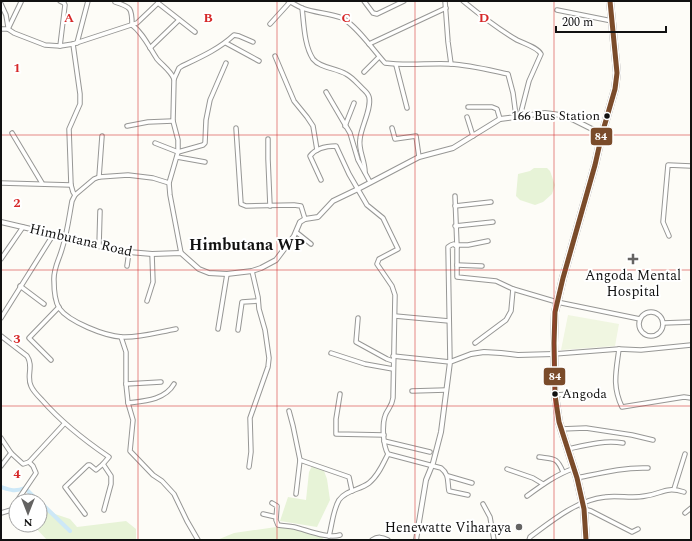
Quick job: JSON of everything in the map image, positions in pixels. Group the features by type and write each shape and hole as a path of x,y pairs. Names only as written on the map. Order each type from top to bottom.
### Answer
{"main road":[{"path":"586,540 583,506 575,468 561,429 555,395 555,312 615,89 617,74 610,1"}],"street":[{"path":"60,1 65,5 60,46"},
{"path":"75,195 71,185 69,129 80,104 75,43 88,1"},
{"path":"270,24 289,1 302,8 333,15 343,19 350,24 385,63 396,65 451,64 481,68 508,74 518,116"},
{"path":"364,1 373,13 377,14 404,1"},
{"path":"446,1 448,42 451,64"},
{"path":"463,1 489,22 539,51 541,54 529,81 518,116"},
{"path":"8,29 21,2"},
{"path":"115,2 127,6 130,9 132,12 132,25"},
{"path":"1,29 8,29 14,33 45,45 60,46 75,43 138,23 147,16 158,2 195,32"},
{"path":"1,4 6,15 8,29"},
{"path":"302,8 306,38 310,53 314,59 318,63 351,77 369,96 370,104 362,128 360,140 360,147 365,164 365,172"},
{"path":"369,44 446,8"},
{"path":"557,10 612,21"},
{"path":"150,48 180,20"},
{"path":"132,25 137,29 174,79"},
{"path":"253,42 234,35 206,55 179,68 174,79 173,121 178,140 178,152 169,183 170,195 181,252 198,268 209,273 227,274 252,271 276,260 296,232 300,222 305,219 318,217 333,200 358,189 419,157 453,148 500,119 545,113 560,115 574,120 602,134"},
{"path":"226,42 259,61"},
{"path":"275,56 294,101 313,126 317,150"},
{"path":"364,72 379,57"},
{"path":"155,143 178,152 200,147 205,143 210,100 226,63"},
{"path":"396,65 407,108"},
{"path":"326,92 350,133 358,160 370,182"},
{"path":"346,126 354,103"},
{"path":"468,107 492,107 497,109 500,119"},
{"path":"467,117 473,136"},
{"path":"127,126 148,122 173,121"},
{"path":"236,128 241,204 246,206 301,206 305,219"},
{"path":"392,128 395,138 416,136 419,157"},
{"path":"12,133 42,184"},
{"path":"99,177 102,136"},
{"path":"268,139 270,206"},
{"path":"321,180 310,156 317,150 327,146 336,146 349,174 367,205 383,218 398,249 379,259 377,264 392,286 395,295 393,398 392,405 385,416 385,448 388,454 441,468 448,476 449,491 468,495"},
{"path":"177,157 205,162"},
{"path":"669,236 663,222 668,165 691,166"},
{"path":"169,183 153,178 128,175 99,177 94,179 75,195 72,201 66,237 55,266 54,281 59,307 67,316 100,332 122,337 176,329"},
{"path":"1,183 71,185"},
{"path":"455,196 457,277 491,280 513,289 557,302 640,319"},
{"path":"455,206 491,202"},
{"path":"99,246 100,211"},
{"name":"Himbutana Road","path":"1,222 129,252 152,254 181,252"},
{"path":"455,226 493,222"},
{"path":"1,259 23,227"},
{"path":"296,232 312,244"},
{"path":"1,318 53,235"},
{"path":"416,540 426,480 432,466 441,432 450,362 448,246 454,244 456,246 488,242"},
{"path":"127,266 129,252"},
{"path":"147,301 153,282 152,254"},
{"path":"456,265 482,266"},
{"path":"249,468 251,452 250,418 268,367 269,358 265,330 259,309 252,271"},
{"path":"218,329 227,274"},
{"path":"20,286 44,304"},
{"path":"475,343 506,320 512,311 513,289"},
{"path":"238,330 242,302 258,301"},
{"path":"51,360 29,338 59,307"},
{"path":"653,312 660,316 663,323 661,330 655,335 644,333 640,327 640,319 645,313 653,312"},
{"path":"395,316 449,321"},
{"path":"358,318 356,342 387,359 450,362 471,354 484,352 501,352 518,355 554,354 620,349 640,350 691,345"},
{"path":"663,323 691,322"},
{"path":"1,336 30,360 30,385 49,408 64,424 109,457 96,470 88,465 65,487 85,514"},
{"path":"122,337 126,352 126,384 128,402 133,420 130,450 174,494 198,540"},
{"path":"620,349 615,374 616,387 622,407 684,397 691,398"},
{"path":"331,353 365,364 393,369"},
{"path":"126,384 161,382"},
{"path":"128,402 146,400 160,396 170,391 174,384"},
{"path":"412,391 446,390"},
{"path":"340,394 336,434 384,435"},
{"path":"555,395 572,394"},
{"path":"289,411 300,460 296,494"},
{"path":"1,438 11,453 23,464 29,462 64,424"},
{"path":"561,429 586,428 654,440"},
{"path":"384,441 430,452"},
{"path":"568,449 603,442 622,443"},
{"path":"1,466 11,453"},
{"path":"329,536 338,502 345,494 370,482 379,472 388,454"},
{"path":"674,489 685,454"},
{"path":"539,457 559,462 563,472"},
{"path":"300,460 349,477 352,491"},
{"path":"23,493 36,474 34,466 29,462"},
{"path":"103,464 111,476 111,484 104,510"},
{"path":"527,496 563,472 575,468"},
{"path":"577,478 606,471 648,468"},
{"path":"507,469 534,478 543,484"},
{"path":"448,476 472,483"},
{"path":"529,540 530,537 559,516 605,497 645,496 674,489 684,492"},
{"path":"272,503 277,506 276,517 278,525 301,528 329,536 340,535"},
{"path":"483,504 490,517 494,540"},
{"path":"583,506 626,530 632,532 638,529"},
{"path":"685,513 691,508"},
{"path":"263,514 276,517"},
{"path":"372,540 376,538 383,538 388,540"}],"green space":[{"path":"534,168 547,168 550,171 555,185 552,194 543,202 535,205 520,200 516,196 518,174 530,171"},
{"path":"568,315 619,324 615,346 561,350"},
{"path":"312,466 324,471 327,479 330,500 317,527 280,521 288,497 306,500 309,472"},
{"path":"48,508 55,514 70,519 77,527 126,521 136,529 136,540 47,540 40,533 48,533"},
{"path":"276,527 301,528 327,535 321,540 217,540 234,533"}],"waterway":[{"path":"1,487 13,490 25,488 30,493"},
{"path":"48,510 70,531"}],"transit line":[{"name":"84","path":"586,540 584,509 577,478 559,422 555,395 555,312 615,89 617,73 610,1"}],"place":[{"name":"166 Bus Station","path":"607,116"},
{"name":"Angoda Mental Hospital","path":"633,259"},
{"name":"Angoda","path":"555,394"},
{"name":"Henewatte Viharaya","path":"519,527"}],"district":[{"name":"Himbutana WP","path":"247,245"}]}
